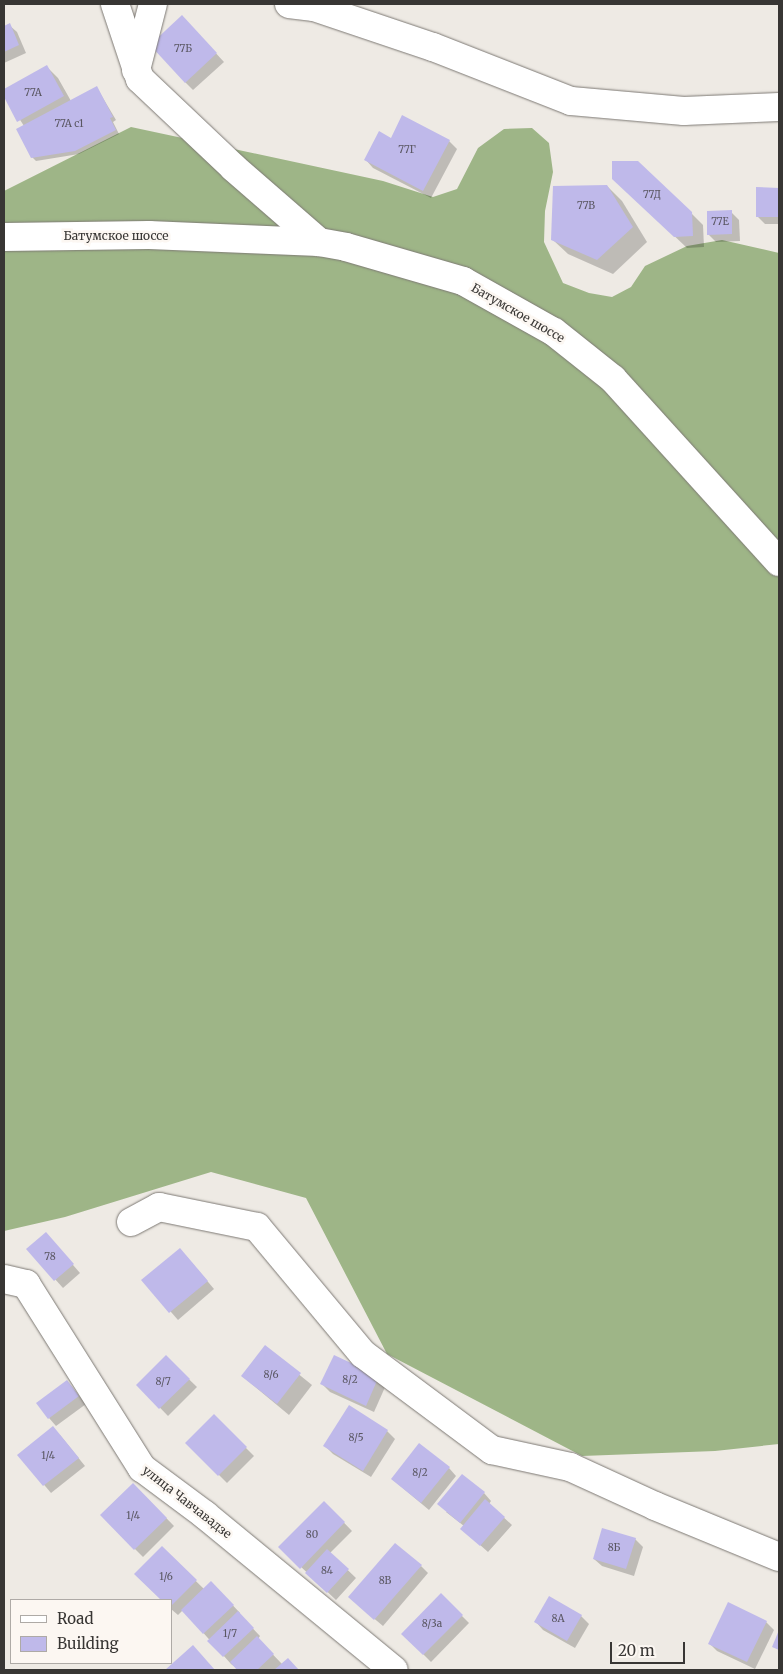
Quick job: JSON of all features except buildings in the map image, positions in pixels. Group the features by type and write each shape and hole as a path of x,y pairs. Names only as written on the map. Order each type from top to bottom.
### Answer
{"main road":[{"path":"114,4 140,79 234,168 319,242"},
{"path":"136,70 153,4"},
{"path":"289,4 314,7 433,47 571,101 684,111 779,107"},
{"name":"Батумское шоссе","path":"4,237 149,235 319,242 346,247 463,281 554,332 613,378 779,562"},
{"path":"131,1222 159,1207 257,1227 363,1354 492,1450 570,1467 655,1506 779,1557"},
{"name":"улица Чавчавадзе","path":"4,1279 26,1284 142,1468 205,1514 394,1670"}],"green space":[{"path":"131,127 383,181 433,197 457,189 478,148 504,129 532,128 549,143 553,172 545,211 544,242 563,283 589,293 612,297 631,287 645,266 687,246 722,240 779,253 779,1444 715,1451 582,1456 387,1354 306,1198 211,1172 65,1217 4,1231 4,191"}]}
